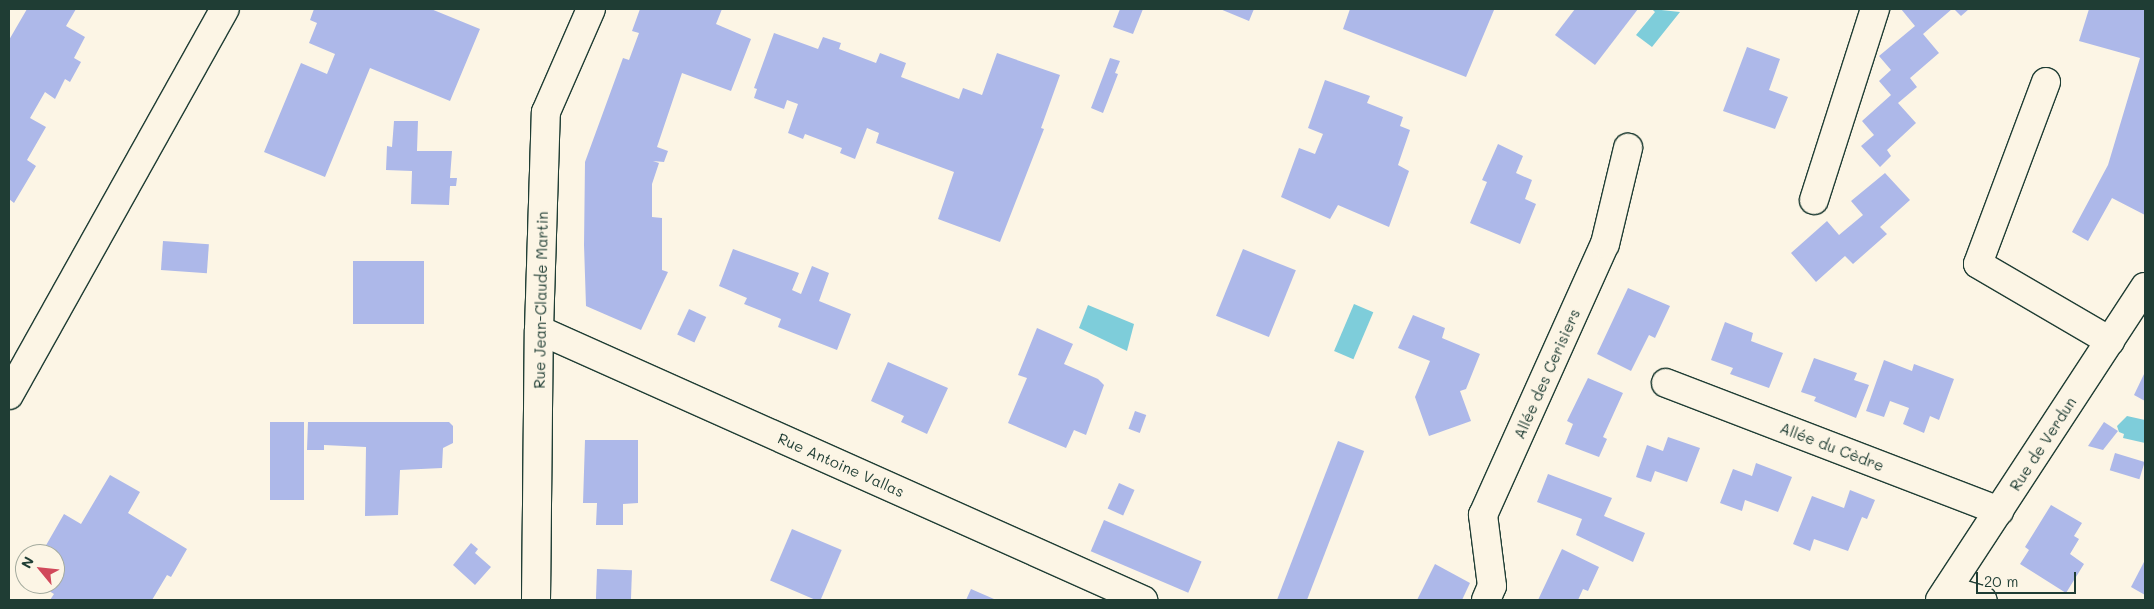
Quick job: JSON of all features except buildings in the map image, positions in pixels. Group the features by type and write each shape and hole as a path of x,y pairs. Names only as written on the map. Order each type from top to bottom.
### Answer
{"street":[{"path":"9,394 225,9"},
{"name":"Rue Jean-Claude Martin","path":"536,600 539,330 546,112 591,9"},
{"path":"1814,200 1875,9"},
{"path":"2046,82 1978,264 2110,341"},
{"name":"Allée des Cerisiers","path":"1486,600 1492,586 1483,515 1605,244 1628,148"},
{"name":"Rue de Verdun","path":"1943,595 2145,288"},
{"name":"Rue Antoine Vallas","path":"539,330 1143,600"},
{"name":"Allée du Cèdre","path":"1666,383 1999,512"},
{"path":"1943,595 1983,600"}],"water":[{"path":"1652,9 1680,12 1652,47 1636,35 1655,12"},
{"path":"1354,304 1373,312 1353,359 1334,351"},
{"path":"1088,305 1134,324 1127,351 1079,328"},
{"path":"2127,416 2145,420 2145,443 2123,438 2124,434 2119,432 2117,426"}]}
